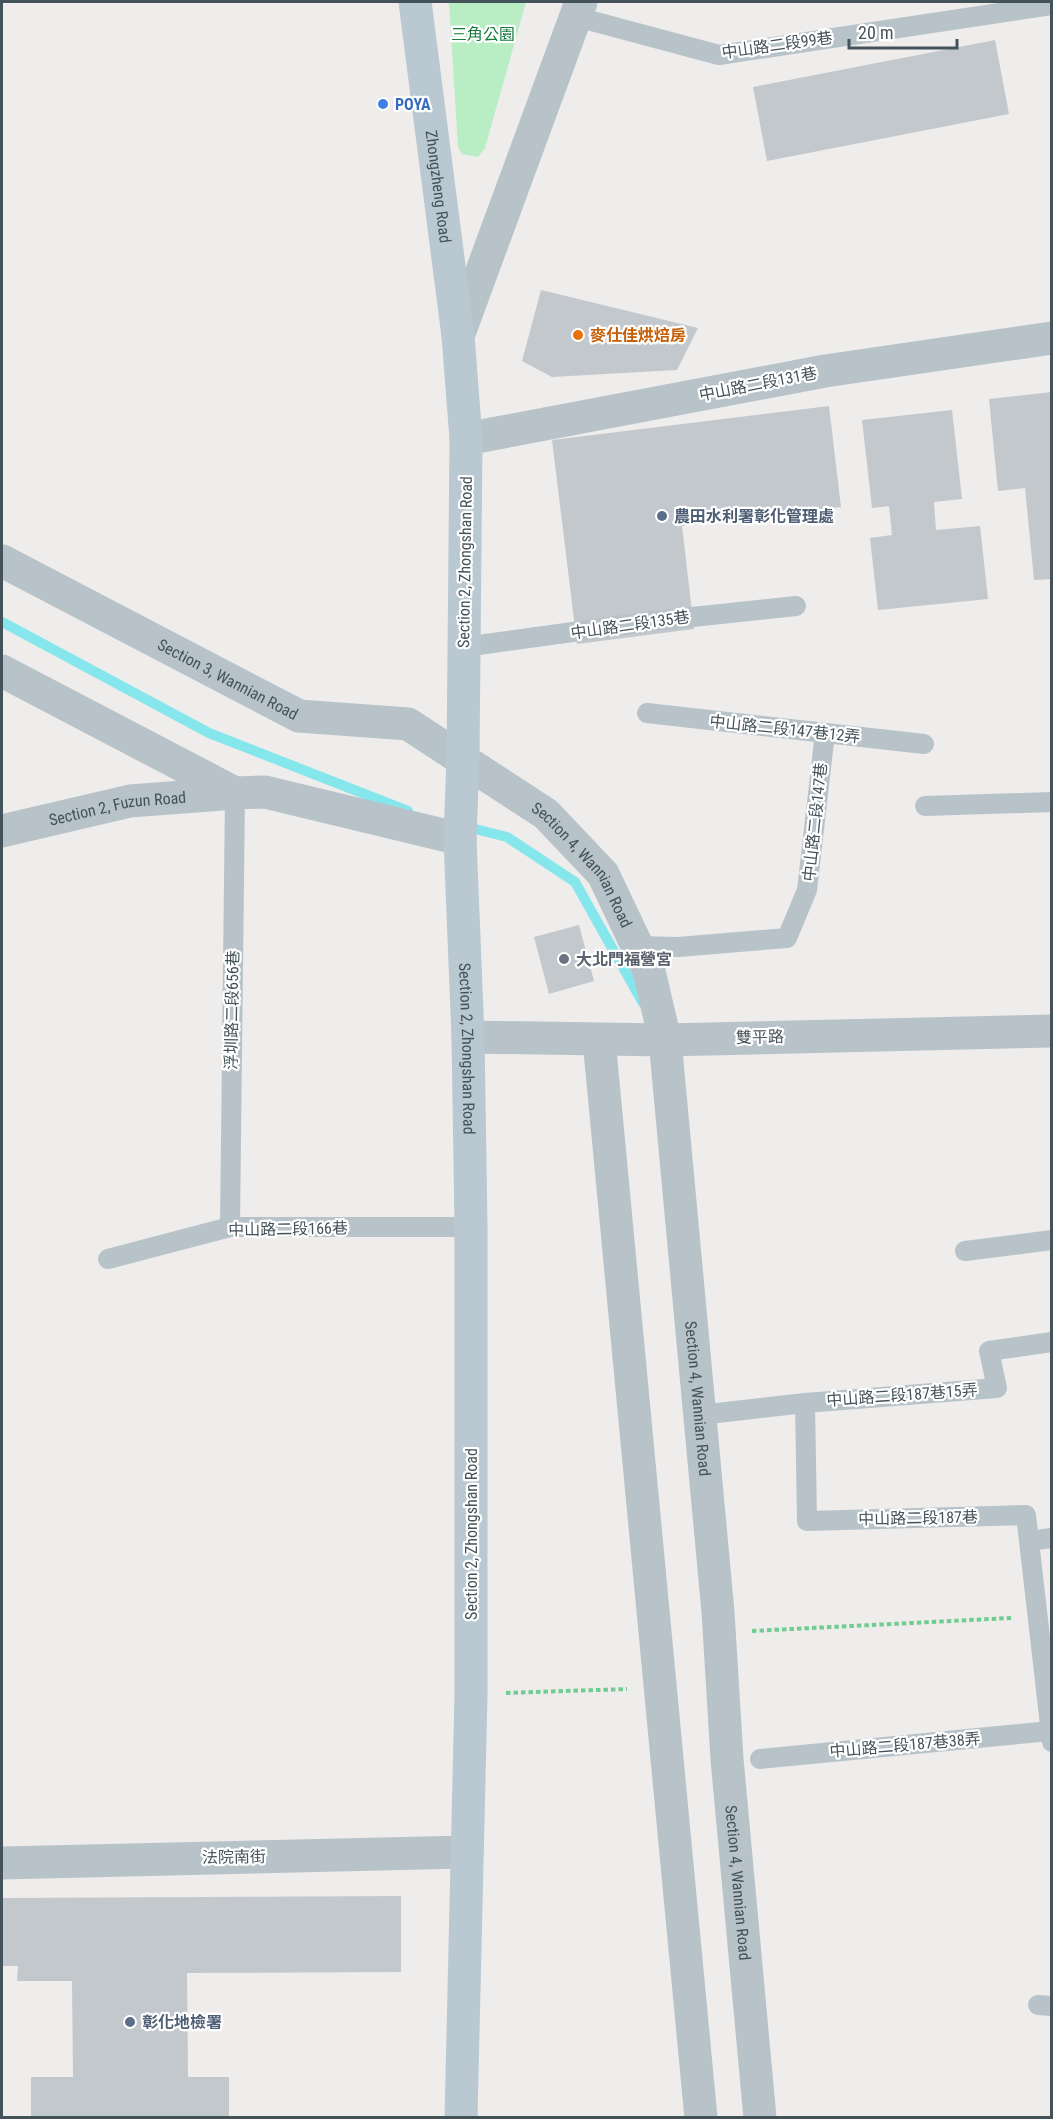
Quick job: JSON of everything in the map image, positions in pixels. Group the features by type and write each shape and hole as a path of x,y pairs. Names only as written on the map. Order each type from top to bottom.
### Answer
{"street":[{"name":"Zhongzheng Road","path":"415,2 458,336"},
{"name":"Section 2, Zhongshan Road","path":"461,2118 471,1694 471,1227 468,1037 460,839 466,439 458,336 579,9"},
{"name":"中山路二段131巷","path":"466,439 825,371 1052,338"},
{"name":"Section 3, Wannian Road","path":"2,561 299,716 408,724 463,759"},
{"path":"2,671 235,793 265,792 460,839"},
{"name":"Section 4, Wannian Road","path":"463,759 546,814 603,874 649,971 665,1040 700,1415 727,1759 760,2118"},
{"name":"Section 2, Fuzun Road","path":"2,831 130,801 235,793"},
{"name":"雙平路","path":"468,1037 665,1040 1052,1031"},
{"path":"599,1040 701,2118"},
{"name":"法院南街","path":"2,1863 466,1852"}],"lane":[{"name":"中山路二段99巷","path":"579,9 719,55 1052,5"},
{"name":"中山路二段135巷","path":"464,647 646,622 796,606"},
{"name":"中山路二段147巷12弄","path":"647,713 924,744"},
{"name":"中山路二段147巷","path":"637,946 678,947 787,938 807,890 825,733"},
{"name":"浮圳路二段656巷","path":"230,1227 235,793"},
{"path":"925,806 1052,802"},
{"name":"中山路二段166巷","path":"108,1258 230,1227 471,1227"},
{"path":"965,1251 1052,1240"},
{"name":"中山路二段187巷15弄","path":"805,1403 997,1388 989,1351 1052,1342"},
{"path":"700,1415 805,1403"},
{"name":"中山路二段187巷","path":"805,1403 807,1521 1026,1515 1051,1736"},
{"path":"1029,1541 1052,1538"},
{"name":"中山路二段187巷38弄","path":"760,1759 1051,1736"}],"path":[{"path":"718,1632 1036,1617"},
{"path":"471,1694 661,1688"}],"green space":[{"name":"三角公園","path":"449,2 526,2 485,148 478,157 462,154 458,147"}],"building":[{"path":"995,40 1009,114 767,161 753,87"},
{"path":"541,290 698,328 677,370 552,377 522,361"},
{"path":"1052,392 1052,579 1034,580 1025,488 998,491 989,399"},
{"name":"農田水利署彰化管理處","path":"829,406 841,507 682,526 694,629 577,644 552,440"},
{"path":"952,410 962,499 934,502 936,530 980,526 988,599 878,610 870,538 892,535 889,506 872,508 862,420"},
{"name":"大北門福營宮","path":"579,925 594,981 549,994 534,937"},
{"name":"彰化地檢署","path":"401,1896 401,1972 187,1973 188,2077 229,2077 229,2118 31,2118 31,2077 73,2077 72,1981 17,1981 18,1966 2,1966 2,1898"}],"waterway":[{"path":"2,622 209,733 408,811"},
{"path":"463,826 507,837 575,882 643,1003"}],"place":[{"name":"POYA","path":"383,104"},
{"name":"麥仕佳烘焙房","path":"578,335"},
{"name":"農田水利署彰化管理處","path":"662,516"},
{"name":"大北門福營宮","path":"564,959"},
{"name":"彰化地檢署","path":"130,2022"}]}
